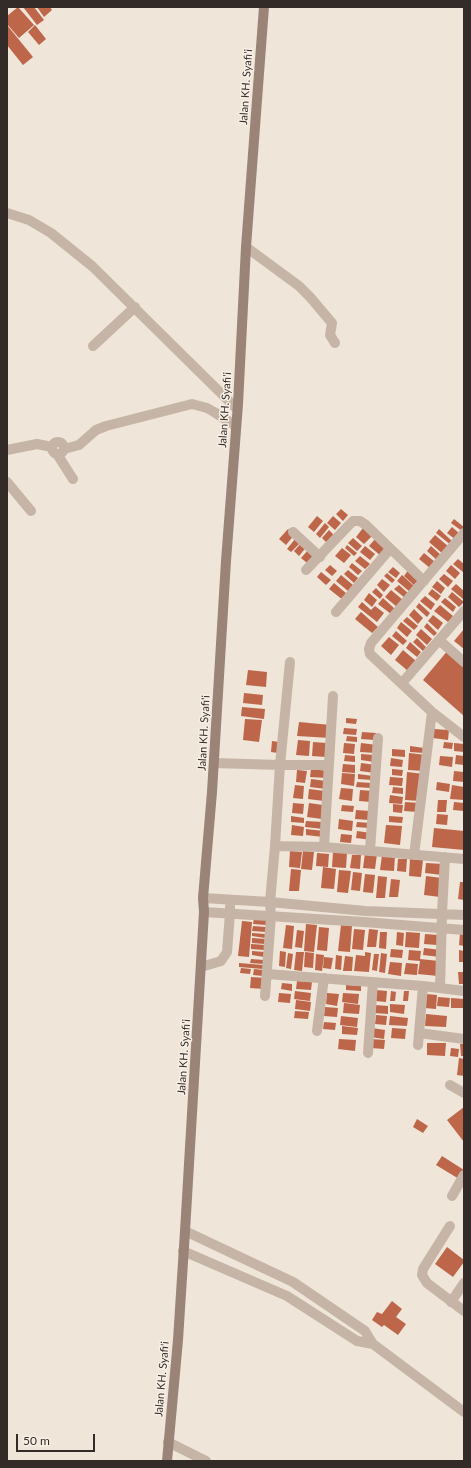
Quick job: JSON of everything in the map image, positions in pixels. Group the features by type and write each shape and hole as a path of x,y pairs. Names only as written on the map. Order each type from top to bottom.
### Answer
{"main road":[{"name":"Jalan KH. Syafi'i","path":"167,1461 178,1340 201,967 204,912 203,898 214,763 246,247 264,7"}],"street":[{"path":"7,213 29,220 51,233 92,266 237,409"},
{"path":"246,247 299,286 325,314 332,323 330,335 335,343"},
{"path":"93,346 135,307"},
{"path":"7,450 37,444 58,450 79,445 103,427 192,404 214,412 236,426"},
{"path":"58,450 73,478"},
{"path":"7,482 31,511"},
{"path":"306,570 349,525 356,520 366,525 424,581"},
{"path":"294,532 320,557"},
{"path":"464,533 369,646 370,654 432,712 464,737"},
{"path":"336,612 390,549"},
{"path":"402,683 464,611"},
{"path":"438,640 464,662"},
{"path":"265,996 280,765 290,662"},
{"path":"324,847 333,696"},
{"path":"414,855 432,712"},
{"path":"370,850 378,738"},
{"path":"214,763 329,765"},
{"path":"275,846 370,850 464,859"},
{"path":"440,988 445,857"},
{"path":"203,898 270,902 365,911 464,915"},
{"path":"201,967 221,961 224,957 228,943 230,913 229,900"},
{"path":"364,922 365,911"},
{"path":"204,912 464,930"},
{"path":"267,974 423,986 464,992"},
{"path":"317,1031 324,978"},
{"path":"368,1053 373,982"},
{"path":"418,1046 423,986"},
{"path":"419,1033 464,1040"},
{"path":"450,1085 464,1093"},
{"path":"452,1196 464,1175"},
{"path":"450,1226 423,1269 422,1275 427,1283 464,1312"},
{"path":"185,1231 293,1282 365,1331 373,1344 464,1412"},
{"path":"183,1251 287,1296 357,1341 373,1344"},
{"path":"451,1302 464,1283"},
{"path":"334,1326 341,1315"},
{"path":"168,1442 206,1461"}],"building":[{"path":"18,7 34,25 19,38 7,24 7,16"},
{"path":"23,7 34,7 44,20 37,25"},
{"path":"37,7 50,7 52,10 44,17"},
{"path":"7,25 33,57 23,65 7,45"},
{"path":"35,25 46,39 39,45 28,32"},
{"path":"341,509 348,515 343,521 336,514"},
{"path":"317,516 323,521 314,532 308,527"},
{"path":"333,516 341,523 335,530 327,523"},
{"path":"454,519 464,527 462,531 451,523"},
{"path":"325,523 329,527 320,538 316,534"},
{"path":"452,527 460,534 456,540 447,533"},
{"path":"363,528 372,536 364,544 356,537"},
{"path":"288,529 295,534 286,545 279,539"},
{"path":"439,529 453,542 451,545 436,533"},
{"path":"329,530 334,535 327,543 322,538"},
{"path":"435,535 449,547 443,554 429,542"},
{"path":"353,538 362,546 357,551 348,543"},
{"path":"376,538 388,548 381,556 369,546"},
{"path":"295,539 300,543 291,552 287,549"},
{"path":"303,541 308,545 299,556 294,551"},
{"path":"347,545 357,553 354,556 345,548"},
{"path":"365,546 375,554 370,560 360,552"},
{"path":"431,546 443,557 439,562 427,551"},
{"path":"342,548 351,555 344,563 335,556"},
{"path":"309,549 315,554 307,563 301,558"},
{"path":"424,553 435,562 430,568 419,559"},
{"path":"360,556 370,564 365,569 355,561"},
{"path":"458,559 464,564 463,572 453,564"},
{"path":"352,563 362,571 358,575 349,567"},
{"path":"330,565 337,571 332,576 325,570"},
{"path":"451,565 460,573 455,579 446,571"},
{"path":"393,567 400,573 396,578 388,572"},
{"path":"409,569 421,579 415,586 404,576"},
{"path":"348,570 358,578 354,583 344,574"},
{"path":"321,572 331,580 326,585 317,577"},
{"path":"387,573 395,580 392,583 384,576"},
{"path":"444,574 453,581 448,587 439,579"},
{"path":"341,575 353,585 348,591 336,581"},
{"path":"402,575 414,586 410,592 397,581"},
{"path":"382,579 390,585 384,592 377,585"},
{"path":"437,581 445,588 441,594 432,587"},
{"path":"334,583 347,594 343,600 329,589"},
{"path":"456,584 464,591 463,599 451,589"},
{"path":"399,585 409,594 405,598 394,589"},
{"path":"376,588 383,595 380,599 372,592"},
{"path":"432,589 441,596 437,601 428,594"},
{"path":"391,590 403,600 397,607 385,597"},
{"path":"452,592 464,602 459,607 448,597"},
{"path":"369,593 377,600 372,607 364,600"},
{"path":"425,596 435,604 431,610 420,601"},
{"path":"383,598 395,609 391,614 378,604"},
{"path":"445,598 456,607 453,612 441,602"},
{"path":"362,602 371,610 375,606 384,613 377,622 358,607"},
{"path":"419,603 430,613 427,617 416,607"},
{"path":"440,605 453,616 448,622 434,611"},
{"path":"414,609 423,618 418,624 409,615"},
{"path":"361,612 378,627 372,633 355,619"},
{"path":"433,615 443,623 438,630 428,621"},
{"path":"407,617 418,626 414,630 403,621"},
{"path":"401,622 412,631 407,637 397,628"},
{"path":"427,623 437,633 434,636 424,627"},
{"path":"421,629 432,639 427,645 416,635"},
{"path":"464,629 464,649 454,641"},
{"path":"396,631 407,641 403,645 392,636"},
{"path":"389,637 399,645 391,655 381,646"},
{"path":"417,638 426,647 423,651 413,642"},
{"path":"410,642 421,652 417,657 406,648"},
{"path":"449,649 464,662 464,716 423,680"},
{"path":"403,650 416,661 408,671 395,660"},
{"path":"248,670 267,672 266,687 246,685"},
{"path":"244,693 263,695 262,705 243,703"},
{"path":"242,707 265,709 264,719 241,716"},
{"path":"346,718 357,719 356,724 346,723"},
{"path":"245,719 262,720 259,742 243,740"},
{"path":"299,722 331,725 330,738 297,736"},
{"path":"344,728 357,729 356,735 343,734"},
{"path":"434,729 449,730 448,740 433,738"},
{"path":"362,732 376,733 375,740 361,739"},
{"path":"347,736 357,737 357,742 346,741"},
{"path":"298,740 310,741 309,756 296,755"},
{"path":"272,741 279,742 278,753 271,752"},
{"path":"313,742 327,743 326,757 312,756"},
{"path":"444,742 453,743 452,749 443,748"},
{"path":"344,743 355,744 354,754 343,753"},
{"path":"361,743 377,745 376,753 360,752"},
{"path":"454,743 464,744 464,752 454,751"},
{"path":"410,746 424,748 424,753 410,752"},
{"path":"392,749 405,750 405,757 392,756"},
{"path":"409,753 426,755 424,771 408,770"},
{"path":"361,754 374,755 374,762 361,760"},
{"path":"345,755 355,756 355,762 344,761"},
{"path":"456,755 464,756 464,765 455,764"},
{"path":"440,756 453,757 452,767 439,765"},
{"path":"391,758 403,760 402,767 390,766"},
{"path":"361,763 376,765 375,773 360,771"},
{"path":"343,764 355,765 355,773 342,772"},
{"path":"311,769 328,771 327,778 310,777"},
{"path":"392,769 403,770 402,776 392,775"},
{"path":"297,770 307,771 305,783 296,782"},
{"path":"454,771 464,772 464,782 453,781"},
{"path":"407,772 424,774 421,801 405,800"},
{"path":"342,773 355,774 354,786 341,784"},
{"path":"358,774 373,776 372,780 358,779"},
{"path":"390,777 403,778 402,786 389,785"},
{"path":"311,779 326,781 326,789 310,787"},
{"path":"357,782 371,783 370,788 356,787"},
{"path":"437,782 450,784 449,792 436,790"},
{"path":"295,785 304,786 303,799 293,798"},
{"path":"452,785 464,787 464,800 450,799"},
{"path":"393,787 403,788 403,794 392,793"},
{"path":"341,788 353,789 352,801 339,799"},
{"path":"309,789 325,791 324,801 308,799"},
{"path":"360,790 373,791 371,802 359,801"},
{"path":"390,795 403,797 402,804 389,803"},
{"path":"438,800 447,800 446,812 437,812"},
{"path":"405,802 419,803 418,812 404,811"},
{"path":"454,802 464,803 464,811 453,810"},
{"path":"293,803 304,804 303,814 292,813"},
{"path":"309,803 323,805 322,819 307,817"},
{"path":"393,804 403,805 402,813 393,812"},
{"path":"342,805 354,806 353,812 341,811"},
{"path":"356,810 370,811 369,820 355,819"},
{"path":"437,814 448,815 447,825 436,824"},
{"path":"291,816 304,818 304,823 291,822"},
{"path":"389,816 403,817 402,823 389,822"},
{"path":"339,819 353,821 352,831 338,829"},
{"path":"306,821 323,822 323,829 305,827"},
{"path":"357,822 370,823 369,828 356,827"},
{"path":"292,825 304,827 303,836 291,835"},
{"path":"386,825 402,826 400,845 384,843"},
{"path":"434,828 464,831 464,850 432,847"},
{"path":"306,829 324,831 323,837 306,835"},
{"path":"357,831 371,833 371,840 356,838"},
{"path":"341,834 352,835 351,843 340,842"},
{"path":"290,851 302,852 300,868 289,867"},
{"path":"303,851 314,852 312,870 301,869"},
{"path":"333,852 347,853 346,868 332,867"},
{"path":"317,853 329,854 328,867 316,866"},
{"path":"365,853 377,854 375,869 363,868"},
{"path":"352,855 361,855 360,869 350,868"},
{"path":"382,855 395,856 394,871 380,870"},
{"path":"398,859 407,859 406,872 397,871"},
{"path":"410,859 423,860 421,877 409,876"},
{"path":"426,863 443,864 442,875 425,873"},
{"path":"323,867 336,869 334,889 321,888"},
{"path":"291,869 301,870 299,891 289,891"},
{"path":"339,870 351,871 348,893 337,892"},
{"path":"353,872 362,873 360,891 351,890"},
{"path":"365,874 375,875 373,893 363,892"},
{"path":"378,876 387,877 385,898 376,898"},
{"path":"426,876 442,878 440,897 424,895"},
{"path":"391,879 400,880 398,897 389,897"},
{"path":"460,882 464,882 464,900 458,899"},
{"path":"254,918 267,919 266,925 253,924"},
{"path":"242,921 252,922 249,957 238,956"},
{"path":"306,924 317,925 314,952 304,951"},
{"path":"286,925 294,926 292,949 283,948"},
{"path":"341,925 352,926 350,952 338,951"},
{"path":"253,926 266,927 266,932 252,931"},
{"path":"319,927 329,928 327,951 317,950"},
{"path":"354,929 365,930 363,950 352,949"},
{"path":"369,929 378,930 376,947 367,947"},
{"path":"297,930 304,931 302,948 295,947"},
{"path":"380,932 387,932 386,949 379,948"},
{"path":"397,932 404,933 403,946 396,945"},
{"path":"406,932 420,933 419,948 405,947"},
{"path":"252,933 265,934 265,938 252,936"},
{"path":"460,933 464,933 464,946 459,945"},
{"path":"425,934 438,935 437,945 424,944"},
{"path":"252,938 266,939 265,944 252,943"},
{"path":"251,944 265,945 264,950 251,949"},
{"path":"424,948 441,950 440,957 423,955"},
{"path":"391,949 403,950 402,958 390,957"},
{"path":"409,950 421,951 420,959 439,961 438,976 418,974 420,961 408,960"},
{"path":"459,950 464,951 464,962 459,962"},
{"path":"252,951 265,952 264,957 252,955"},
{"path":"280,951 286,952 285,967 279,966"},
{"path":"296,952 304,952 302,971 294,970"},
{"path":"305,952 314,953 313,968 304,967"},
{"path":"365,952 371,953 369,972 354,971 356,955 365,956"},
{"path":"288,953 293,954 291,969 286,968"},
{"path":"381,953 387,954 385,973 379,972"},
{"path":"316,954 324,955 322,971 315,970"},
{"path":"374,954 379,954 377,971 372,970"},
{"path":"336,955 342,956 341,970 335,969"},
{"path":"345,956 353,957 352,971 343,971"},
{"path":"324,957 333,958 331,969 323,968"},
{"path":"251,959 264,960 264,964 250,963"},
{"path":"390,962 402,963 401,976 388,974"},
{"path":"239,963 263,965 263,969 239,967"},
{"path":"406,963 418,964 417,975 404,974"},
{"path":"241,968 251,969 250,974 240,973"},
{"path":"254,969 263,970 263,976 253,975"},
{"path":"458,972 464,972 464,984 459,984"},
{"path":"251,977 266,978 264,989 250,988"},
{"path":"297,981 312,982 311,990 296,989"},
{"path":"282,983 292,984 292,991 281,989"},
{"path":"346,985 361,986 361,991 346,990"},
{"path":"376,990 387,991 386,1002 375,1001"},
{"path":"295,991 311,993 310,1001 294,999"},
{"path":"391,991 396,992 395,1001 390,1001"},
{"path":"404,991 409,991 408,1001 403,1001"},
{"path":"279,993 291,994 290,1003 278,1002"},
{"path":"327,993 339,994 337,1006 326,1004"},
{"path":"343,993 359,994 358,1004 342,1002"},
{"path":"426,994 437,995 436,1009 425,1008"},
{"path":"438,997 450,998 449,1007 437,1006"},
{"path":"451,998 464,999 464,1008 451,1008"},
{"path":"296,1000 311,1002 310,1011 295,1009"},
{"path":"344,1003 360,1005 359,1014 343,1013"},
{"path":"390,1004 405,1005 404,1014 390,1012"},
{"path":"375,1005 388,1006 388,1014 374,1013"},
{"path":"325,1007 338,1008 337,1017 324,1016"},
{"path":"295,1011 309,1012 308,1019 294,1018"},
{"path":"426,1014 447,1016 446,1027 425,1026"},
{"path":"376,1015 387,1016 386,1025 375,1024"},
{"path":"341,1016 358,1018 357,1027 340,1025"},
{"path":"390,1016 408,1018 407,1026 389,1025"},
{"path":"324,1022 336,1023 335,1030 323,1029"},
{"path":"342,1026 358,1028 357,1035 342,1034"},
{"path":"372,1028 385,1030 384,1039 371,1037"},
{"path":"392,1028 406,1029 405,1039 391,1038"},
{"path":"339,1039 356,1040 355,1051 338,1049"},
{"path":"371,1039 385,1040 384,1049 371,1048"},
{"path":"427,1043 446,1043 445,1056 427,1055"},
{"path":"460,1044 464,1044 464,1056 461,1056"},
{"path":"451,1048 459,1049 458,1057 450,1056"},
{"path":"459,1058 464,1059 464,1076 457,1075"},
{"path":"464,1107 464,1142 447,1120"},
{"path":"417,1119 428,1126 423,1133 413,1127"},
{"path":"442,1156 464,1170 459,1179 436,1165"},
{"path":"447,1247 464,1260 453,1277 435,1264"},
{"path":"392,1301 402,1309 396,1317 406,1324 398,1335 384,1325 382,1327 372,1320 377,1312 382,1314"}]}
